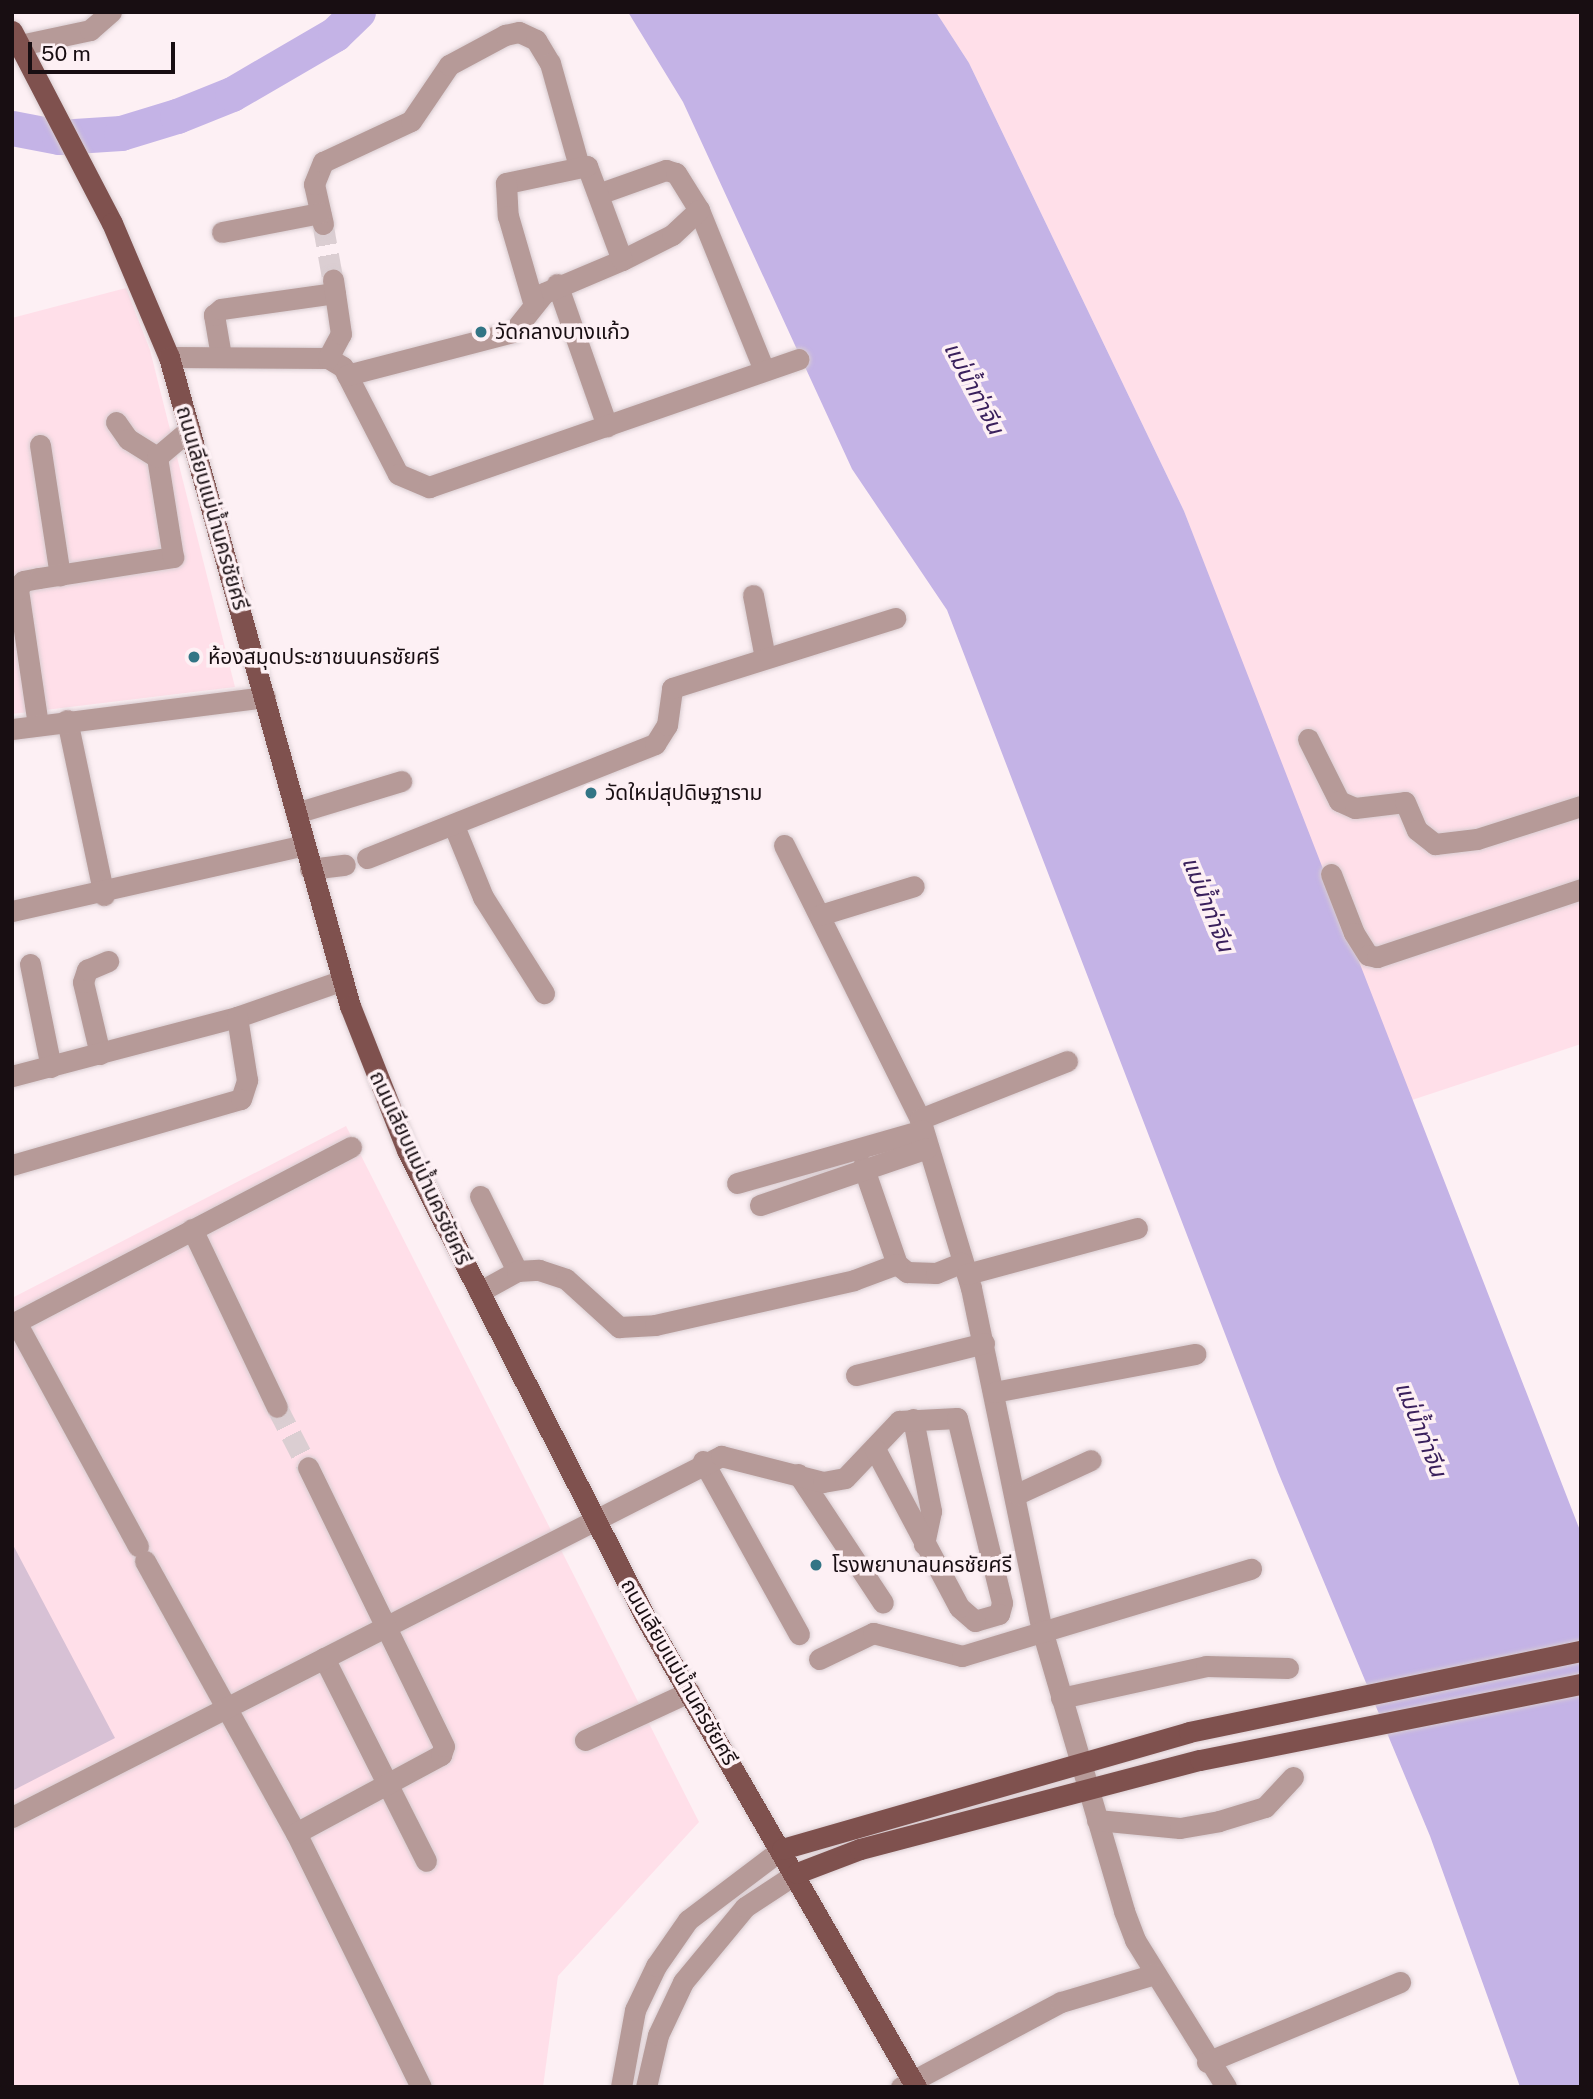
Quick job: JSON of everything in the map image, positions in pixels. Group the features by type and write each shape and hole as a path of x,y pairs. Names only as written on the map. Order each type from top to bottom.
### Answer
{"main road":[{"name":"ถนนเลียบแม่น้ำนครชัยศรี","path":"16,38 83,167 169,357 343,980 407,1150 598,1524 689,1692 797,1873 910,2084"},
{"path":"782,1849 1080,1760 1189,1732 1581,1651"},
{"path":"797,1873 860,1849 1199,1760 1581,1684"}],"street":[{"path":"16,38 90,30 111,12"},
{"path":"222,232 321,219 314,184 323,162 411,121 449,65 519,32 536,40 550,64 579,166"},
{"path":"533,302 508,216 506,183 579,166 592,171 622,260"},
{"path":"601,193 666,170 683,181 699,210 763,368"},
{"path":"347,375 506,334 533,302 557,284 622,260 672,235 699,210"},
{"path":"557,284 607,426"},
{"path":"221,356 214,315 221,309 334,286 341,334 328,358"},
{"path":"169,357 328,358 347,375 398,474 429,487 607,426 763,368 798,359"},
{"path":"38,725 18,589 23,581 173,557 157,457 128,439 116,422"},
{"path":"157,457 190,429"},
{"path":"40,445 60,575"},
{"path":"753,595 765,657"},
{"path":"367,858 454,826 655,744 667,725 672,688 895,618"},
{"path":"12,729 265,697"},
{"path":"67,720 104,895"},
{"path":"1308,739 1339,801 1355,808 1405,802 1418,830 1435,844 1477,839 1581,806"},
{"path":"296,813 401,781"},
{"path":"454,826 483,897 544,993"},
{"path":"12,911 104,895 305,845"},
{"path":"784,845 923,1133 984,1343 1017,1494 1042,1630 1087,1789 1135,1940 1207,2062 1226,2087"},
{"path":"310,869 345,865"},
{"path":"1331,874 1354,933 1367,955 1377,957 1581,889"},
{"path":"820,915 914,886"},
{"path":"100,1054 83,982 87,970 108,961"},
{"path":"30,964 51,1067"},
{"path":"12,1076 237,1017 343,980"},
{"path":"12,1165 241,1099 247,1080 237,1017"},
{"path":"760,1205 863,1166 1067,1060"},
{"path":"737,1183 923,1133"},
{"path":"351,1147 14,1323 296,1833 421,2087"},
{"path":"863,1166 897,1264 906,1272 936,1273 964,1269 1137,1228"},
{"path":"480,1196 517,1271"},
{"path":"192,1229 276,1407"},
{"path":"479,1292 517,1271 566,1279 619,1327 654,1325 854,1280 897,1264"},
{"path":"856,1375 984,1343"},
{"path":"994,1392 1195,1354"},
{"path":"12,1817 324,1658 598,1524 703,1461 740,1458 822,1482 845,1478 875,1449 889,1428 913,1419 947,1415 963,1427 1002,1603 999,1614 983,1620 968,1616 924,1544 875,1449"},
{"path":"913,1419 931,1511 924,1544"},
{"path":"1017,1494 1091,1460"},
{"path":"703,1461 799,1634"},
{"path":"296,1833 441,1755 444,1746 308,1467"},
{"path":"798,1474 883,1603"},
{"path":"819,1659 873,1633 951,1657 1251,1569"},
{"path":"324,1658 426,1861"},
{"path":"1061,1698 1206,1666 1288,1668"},
{"path":"585,1740 689,1692"},
{"path":"1097,1820 1180,1828 1219,1821 1265,1807 1293,1777"},
{"path":"621,2087 635,2010 656,1966 688,1920 782,1849"},
{"path":"646,2087 658,2035 683,1982 745,1907 797,1873"},
{"path":"910,2084 1061,2002 1155,1973"},
{"path":"1207,2062 1400,1982"}],"shaded area":[{"path":"936,12 1581,12 1581,1044 1409,1101 1184,511 969,63"},
{"path":"126,288 150,350 235,687 12,714 12,318"},
{"path":"346,1126 699,1822 558,1976 543,2087 12,2087 12,1298"}],"water":[{"name":"แม่น้ำท่าจีน","path":"628,12 936,12 969,63 1184,511 1581,1533 1581,2087 1520,2087 1430,1836 1278,1472 947,610 852,469 683,102"}],"building":[{"path":"12,1543 115,1738 12,1791"}],"waterway":[{"path":"12,128 59,137 121,133 177,116 232,94 335,34 358,12"}],"tunnel":[{"path":"323,224 333,280"},
{"path":"277,1407 308,1467"}],"place":[{"name":"วัดกลางบางแก้ว","path":"481,332"},
{"name":"ห้องสมุดประชาชนนครชัยศรี","path":"194,657"},
{"name":"วัดใหม่สุปดิษฐาราม","path":"591,793"},
{"name":"โรงพยาบาลนครชัยศรี","path":"816,1565"}]}
